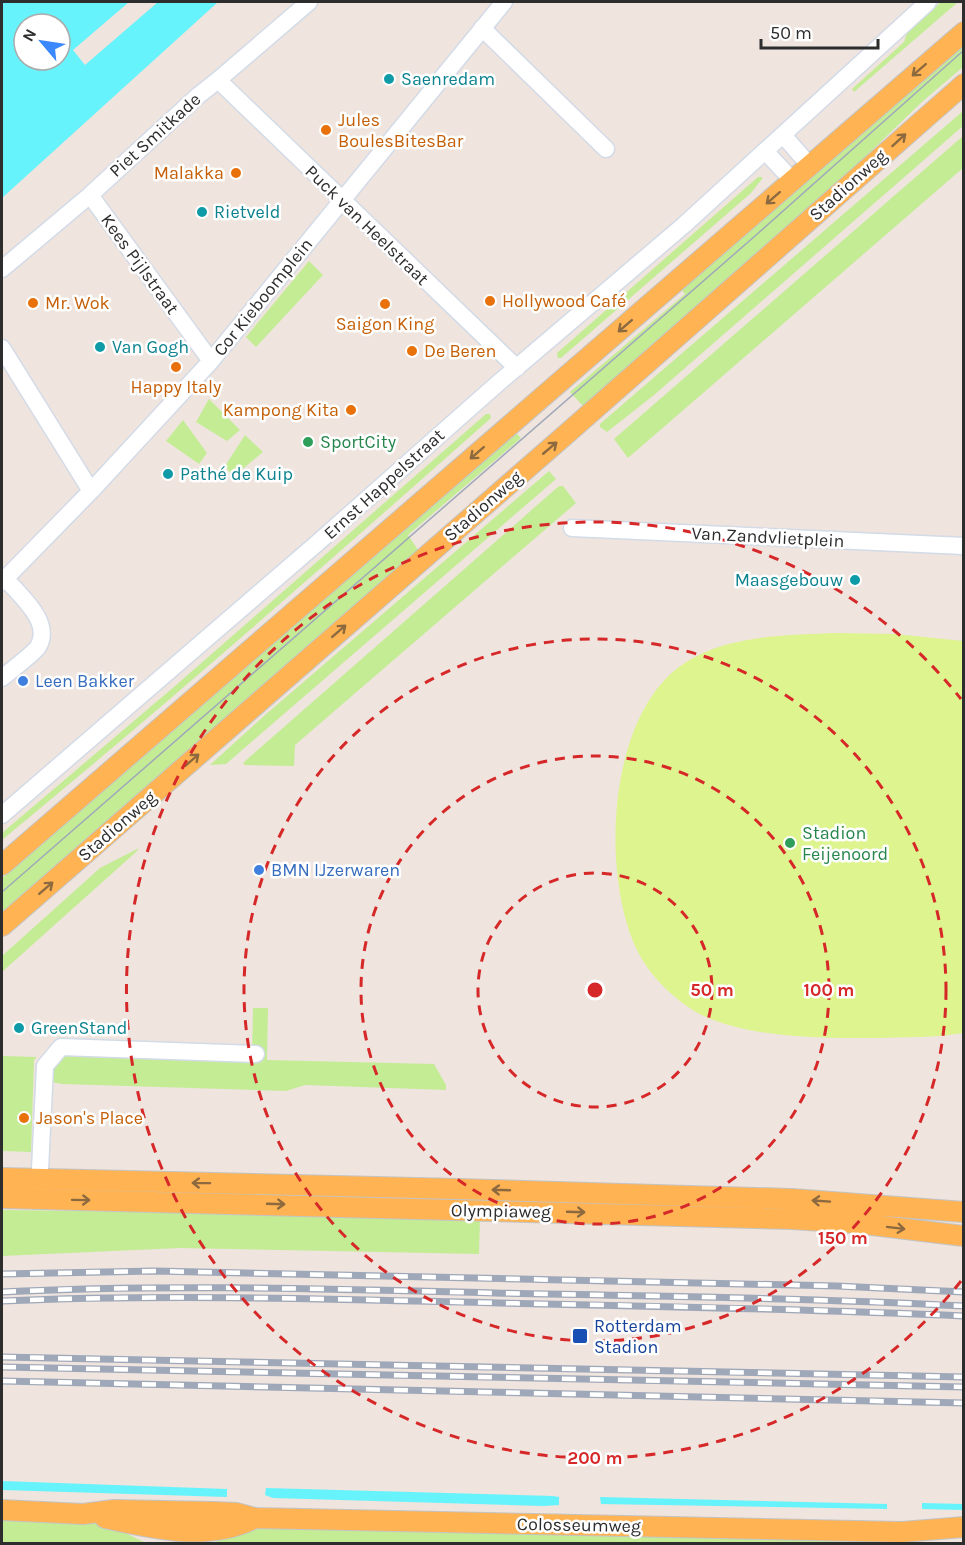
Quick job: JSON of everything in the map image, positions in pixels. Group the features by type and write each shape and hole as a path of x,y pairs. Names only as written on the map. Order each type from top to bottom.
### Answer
{"main road":[{"path":"2,865 963,32"},
{"name":"Stadionweg","path":"2,926 563,437 963,84"},
{"name":"Olympiaweg","path":"2,1178 447,1188 792,1209 855,1223 963,1236"},
{"name":"Olympiaweg","path":"2,1198 261,1204 963,1212"},
{"name":"Colosseumweg","path":"2,1510 83,1514 157,1530 178,1537 235,1525 255,1518"},
{"name":"Colosseumweg","path":"83,1514 114,1510 178,1511 236,1513 255,1518 902,1532 963,1527"},
{"name":"Colosseumweg","path":"902,1532 927,1538 963,1541"}],"street":[{"name":"Piet Smitkade","path":"2,269 90,195 198,95 219,80 309,2"},
{"name":"Cor Kieboomplein","path":"2,678 37,648 43,635 42,626 36,616 3,580 91,491 211,362 504,2"},
{"name":"Ernst Happelstraat","path":"2,815 117,718 684,225 928,2"},
{"path":"483,27 606,149"},
{"name":"Puck van Heelstraat","path":"219,80 517,368"},
{"path":"783,135 810,166"},
{"path":"765,151 793,181"},
{"name":"Kees Pijlstraat","path":"90,195 211,362"},
{"path":"2,348 91,491"},
{"name":"Van Zandvlietplein","path":"572,528 963,546"},
{"path":"38,1200 45,1066 61,1047 256,1054"},
{"path":"178,1511 178,1537"}],"green space":[{"path":"941,2 958,2 854,92 852,89 904,42 907,33"},
{"path":"963,42 963,67 923,101 809,211 586,405 583,406 570,392 685,294 680,288"},
{"path":"963,111 963,126 654,395 607,432 600,427 600,424"},
{"path":"963,136 963,168 628,458 614,439"},
{"path":"758,177 762,179 751,193 561,358 558,358 557,353"},
{"path":"309,261 323,275 256,347 246,337"},
{"path":"209,399 240,430 227,441 196,422"},
{"path":"486,414 490,414 491,418 370,525 2,840 2,833 175,686"},
{"path":"183,420 207,453 199,464 166,441"},
{"path":"514,431 521,438 408,535 418,550 2,913 2,878"},
{"path":"245,435 263,452 233,477 225,466"},
{"path":"549,471 556,479 226,764 210,765 264,716"},
{"path":"559,486 563,486 576,503 295,745 294,766 245,765 243,763"},
{"name":"Stadion Feijenoord","path":"836,633 895,634 963,641 963,1033 921,1037 806,1037 754,1031 707,1018 688,1007 659,982 637,950 626,919 618,882 615,842 618,801 625,760 637,723 655,692 679,667 714,648 775,636"},
{"path":"139,848 2,972 2,956 100,868"},
{"path":"253,1008 268,1008 267,1060 434,1064 446,1085 446,1090 305,1085 286,1091 63,1084 51,1082 48,1074 65,1052 252,1060"},
{"path":"2,1056 37,1057 34,1060 31,1152 2,1151"},
{"path":"2,1210 480,1219 479,1254 180,1248 2,1256"},
{"path":"2,1517 101,1523 146,1543 2,1543"},
{"path":"259,1528 880,1543 212,1544 227,1536"}],"water":[{"path":"2,2 218,2 2,198"},
{"path":"2,1481 227,1489 227,1497 2,1490"},
{"path":"266,1488 553,1496 559,1497 559,1505 273,1498 265,1495"},
{"path":"600,1497 887,1504 887,1509 601,1504"},
{"path":"922,1503 963,1504 963,1510 922,1509"}],"pier":[{"path":"129,2 158,2 85,65 73,50"}],"tram line":[{"path":"2,892 755,236 964,50"}],"railway":[{"path":"2,1274 155,1271 837,1286 964,1292"},
{"path":"2,1292 125,1288 310,1289 788,1299 964,1306"},
{"path":"2,1301 126,1298 313,1299 848,1311 964,1316"},
{"path":"2,1357 964,1377"},
{"path":"2,1367 964,1387"},
{"path":"2,1381 964,1403"}],"place":[{"name":"Saenredam","path":"389,79"},
{"name":"Jules BoulesBitesBar","path":"326,130"},
{"name":"Malakka","path":"236,173"},
{"name":"Rietveld","path":"202,212"},
{"name":"Hollywood Café","path":"490,301"},
{"name":"Mr. Wok","path":"33,303"},
{"name":"Saigon King","path":"385,304"},
{"name":"Van Gogh","path":"100,347"},
{"name":"De Beren","path":"412,351"},
{"name":"Happy Italy","path":"176,367"},
{"name":"Kampong Kita","path":"351,410"},
{"name":"SportCity","path":"308,442"},
{"name":"Pathé de Kuip","path":"168,474"},
{"name":"Maasgebouw","path":"855,580"},
{"name":"Leen Bakker","path":"23,681"},
{"name":"Stadion Feijenoord","path":"790,843"},
{"name":"BMN IJzerwaren","path":"259,870"},
{"name":"GreenStand","path":"19,1028"},
{"name":"Jason's Place","path":"24,1118"},
{"name":"Rotterdam Stadion","path":"580,1336"}]}
